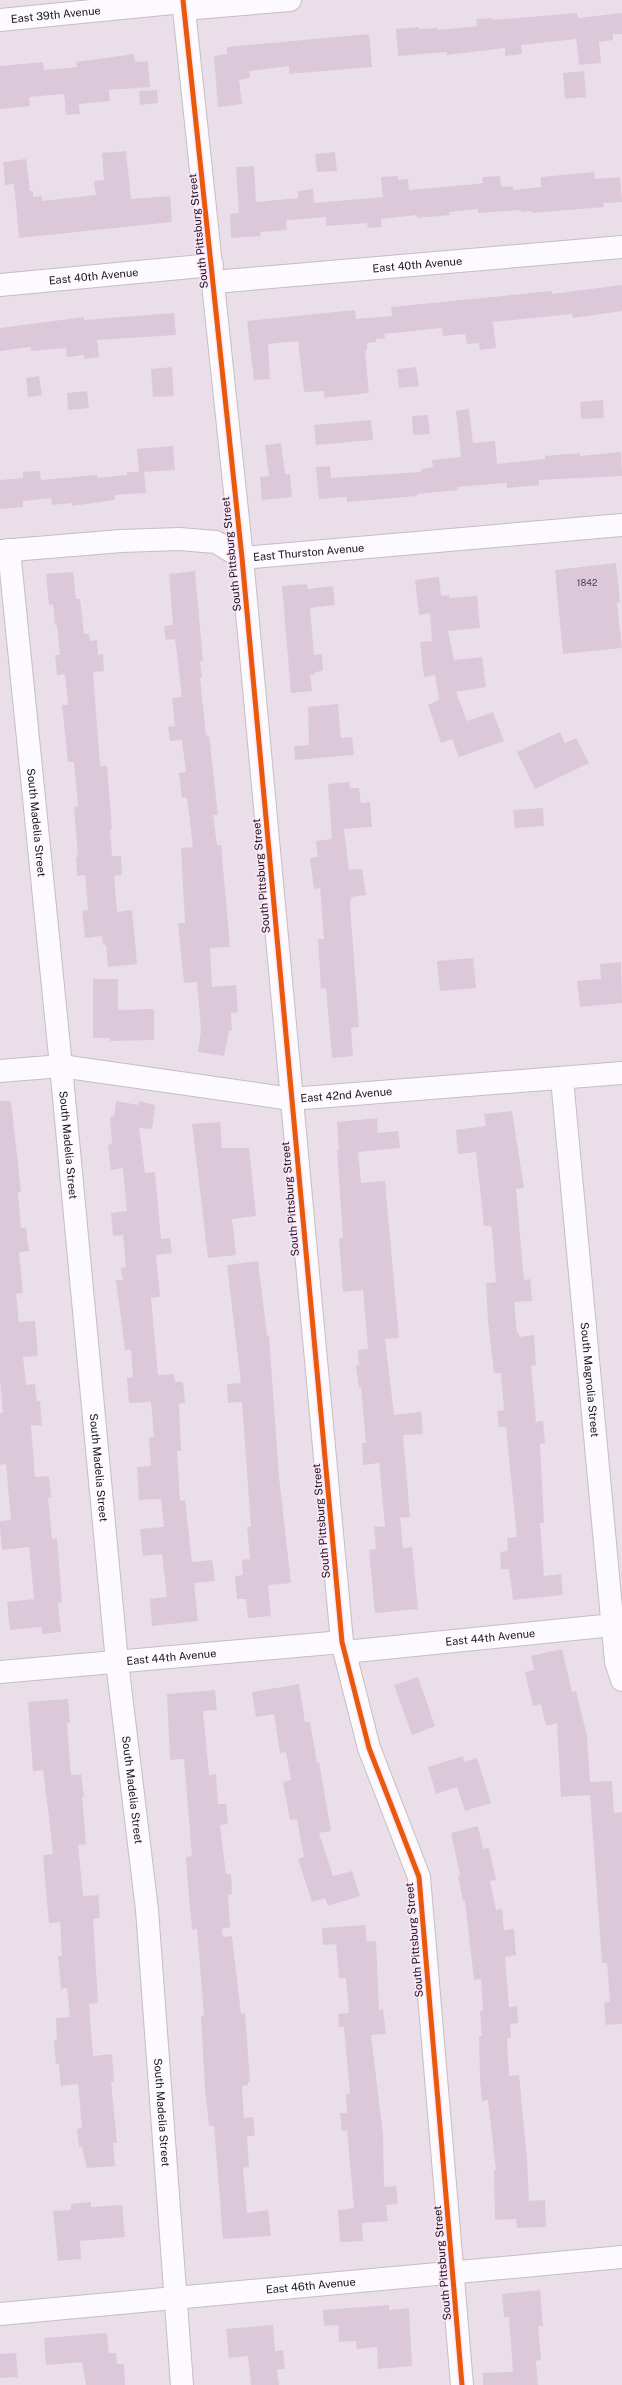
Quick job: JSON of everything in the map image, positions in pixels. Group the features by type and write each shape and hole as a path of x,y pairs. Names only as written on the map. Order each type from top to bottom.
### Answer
{"street":[{"name":"East 39th Avenue","path":"0,20 184,4 290,0"},
{"name":"South Pittsburg Street","path":"184,4 242,558 343,1647 369,1748 419,1877 454,2272 462,2385"},
{"name":"East 40th Avenue","path":"0,285 213,274 622,247"},
{"name":"East Thurston Avenue","path":"4,551 121,541 179,539 216,542 242,558 622,525"},
{"name":"South Madelia Street","path":"4,551 61,1066 116,1662 147,1910 182,2385"},
{"name":"East 42nd Avenue","path":"0,1072 61,1066 291,1099 562,1079 622,1073"},
{"name":"South Magnolia Street","path":"562,1079 616,1662 622,1680"},
{"name":"East 44th Avenue","path":"0,1672 116,1662 343,1647 613,1625"},
{"name":"East 46th Avenue","path":"0,2314 622,2257"}],"building":[{"path":"577,13 578,18 622,13 622,34 613,34 613,40 599,42 601,63 579,65 576,39 521,45 522,54 505,56 505,48 447,55 447,52 398,56 396,29 419,27 419,29 438,28 438,30 477,26 476,19 492,18 492,20"},
{"path":"369,34 372,67 289,74 289,66 249,71 250,78 239,80 242,104 218,107 214,56 227,54 227,47"},
{"path":"134,54 135,62 148,61 150,87 109,90 110,101 79,104 80,114 66,115 64,94 29,97 30,106 0,109 0,66 43,62 44,70 77,67 76,62"},
{"path":"584,71 586,97 565,99 563,73"},
{"path":"157,90 158,103 140,105 139,91"},
{"path":"126,151 131,199 170,196 172,222 19,238 14,184 5,185 3,162 26,159 30,191 33,191 33,197 42,196 42,201 96,195 94,181 104,180 102,153"},
{"path":"335,152 337,171 317,172 315,154"},
{"path":"254,166 256,202 298,198 298,191 313,189 314,203 383,197 381,177 398,176 398,180 408,179 409,190 483,183 482,177 500,176 501,187 513,186 513,190 541,187 541,177 594,172 595,179 620,177 622,202 603,203 604,207 532,213 531,211 521,212 521,210 478,213 478,209 449,212 450,215 417,218 417,215 381,219 381,227 368,228 367,223 326,226 326,217 289,220 286,221 287,230 260,232 261,236 231,238 230,214 239,213 236,167"},
{"path":"622,285 622,311 573,318 572,314 493,322 496,348 480,350 479,343 467,344 465,334 443,336 442,328 384,334 385,338 376,339 376,342 367,343 367,350 365,351 369,393 324,398 324,391 304,392 298,341 268,344 270,379 254,380 247,321 355,310 356,319 392,316 391,307 552,291 552,294"},
{"path":"174,313 176,335 97,340 99,357 84,359 84,355 67,357 66,348 31,351 31,347 0,351 0,328 84,317 84,320"},
{"path":"172,367 174,396 153,397 151,369"},
{"path":"416,367 419,386 399,388 397,369"},
{"path":"39,376 42,395 28,397 26,378"},
{"path":"87,391 89,408 68,410 67,393"},
{"path":"603,400 604,418 581,419 580,402"},
{"path":"469,409 473,443 495,441 497,464 545,459 545,456 580,453 580,456 621,452 622,476 539,480 539,485 507,488 507,483 457,487 458,490 417,494 417,496 347,502 347,497 319,499 316,467 330,466 331,478 421,472 421,469 433,467 432,460 461,457 456,411"},
{"path":"428,415 430,434 413,435 412,416"},
{"path":"371,420 373,440 316,445 314,425"},
{"path":"281,443 285,474 290,474 292,497 262,500 260,477 269,476 265,445"},
{"path":"173,446 175,470 144,472 146,493 115,495 115,500 72,506 72,503 52,505 51,498 23,501 23,507 0,509 0,480 23,478 23,472 40,471 41,480 97,475 98,478 127,475 127,472 139,472 137,449"},
{"path":"616,563 620,602 617,603 622,648 563,654 555,570"},
{"path":"195,571 203,661 200,661 202,677 200,678 206,736 209,735 218,815 213,815 217,845 221,845 230,947 210,948 212,987 236,985 238,1012 231,1013 232,1030 229,1031 224,1056 198,1052 201,1030 197,982 184,983 178,923 185,923 181,848 193,847 187,798 182,798 179,773 186,772 182,740 170,741 168,727 175,726 172,698 182,697 175,639 166,640 164,626 173,625 169,574"},
{"path":"73,572 76,599 80,599 84,634 89,634 90,641 97,640 98,655 103,654 104,671 93,672 100,766 107,766 112,829 110,829 112,856 121,856 122,875 114,876 117,912 132,910 137,964 108,967 106,945 103,945 102,936 85,938 82,911 88,910 85,875 77,876 76,857 78,857 74,807 78,806 74,762 68,762 62,705 68,705 65,674 57,675 55,655 60,655 57,625 55,625 53,604 49,605 46,574"},
{"path":"439,577 441,596 449,595 449,598 477,596 480,628 448,631 454,660 482,657 486,687 456,692 467,721 493,712 504,741 459,757 452,739 441,743 428,705 439,700 435,675 424,677 420,642 432,641 430,613 419,615 415,580"},
{"path":"307,584 308,589 333,586 335,605 310,608 314,655 322,654 323,671 315,672 315,675 310,675 312,691 291,693 282,586"},
{"path":"338,704 341,738 352,737 354,755 295,760 294,746 309,745 308,707"},
{"path":"560,732 565,743 576,738 589,763 535,789 517,752"},
{"path":"349,782 350,788 359,788 361,803 370,802 372,827 344,829 349,870 362,869 366,895 351,897 350,905 359,1027 351,1028 353,1056 332,1058 326,988 321,989 318,939 324,939 320,888 314,889 310,858 318,857 316,841 332,839 328,784"},
{"path":"543,808 544,826 515,828 513,810"},
{"path":"473,958 476,988 440,991 437,961"},
{"path":"621,962 622,1003 580,1007 577,981 601,979 600,964"},
{"path":"93,979 118,979 118,1010 154,1009 154,1040 110,1041 110,1038 93,1038"},
{"path":"0,1101 11,1101 21,1192 18,1192 21,1228 26,1228 29,1251 19,1252 23,1293 16,1294 19,1322 35,1321 38,1356 23,1357 26,1385 35,1384 37,1401 40,1401 42,1425 31,1426 35,1477 49,1476 51,1498 48,1498 52,1539 57,1538 62,1602 58,1603 61,1632 42,1634 42,1627 10,1630 7,1602 34,1599 31,1567 29,1547 2,1550 0,1527 0,1521 11,1520 6,1464 0,1465 0,1413 3,1412 0,1379"},
{"path":"116,1101 138,1105 139,1101 155,1105 152,1129 139,1128 145,1173 155,1172 161,1239 170,1238 172,1253 156,1255 160,1297 151,1298 158,1375 174,1374 175,1382 183,1382 185,1403 179,1404 181,1451 177,1451 180,1501 185,1500 192,1562 212,1560 215,1581 194,1583 198,1621 152,1626 150,1599 167,1597 162,1554 143,1556 140,1529 164,1527 161,1499 139,1500 137,1467 151,1466 149,1437 154,1437 151,1402 129,1403 127,1378 133,1377 131,1350 125,1350 116,1280 123,1280 121,1268 126,1267 123,1235 113,1236 111,1213 127,1211 123,1168 111,1170 108,1145 112,1144 110,1117 114,1116"},
{"path":"512,1111 524,1188 516,1189 524,1280 530,1279 532,1301 514,1302 517,1333 519,1333 519,1337 534,1335 536,1365 531,1366 536,1422 543,1421 545,1443 540,1444 544,1523 540,1523 544,1576 561,1574 563,1595 513,1600 509,1569 501,1569 500,1552 508,1551 507,1538 517,1537 506,1427 499,1427 497,1411 504,1410 501,1373 494,1373 488,1320 486,1283 496,1282 492,1230 491,1226 484,1226 476,1152 458,1154 456,1130 486,1126 484,1114"},
{"path":"377,1118 378,1133 398,1131 400,1148 358,1152 361,1183 385,1181 399,1338 385,1339 394,1415 421,1412 423,1434 403,1435 410,1517 400,1518 403,1548 412,1547 418,1609 375,1613 369,1550 376,1549 374,1527 385,1526 379,1463 363,1465 362,1443 366,1443 361,1387 359,1388 356,1365 359,1365 358,1350 368,1349 363,1290 343,1292 339,1238 343,1238 337,1150 339,1150 337,1122"},
{"path":"220,1122 222,1148 249,1148 256,1216 232,1219 236,1255 208,1258 192,1124"},
{"path":"258,1261 267,1336 269,1336 279,1477 291,1583 268,1585 271,1616 248,1618 246,1599 237,1599 235,1576 243,1575 242,1560 250,1559 247,1527 251,1527 242,1402 228,1403 227,1384 241,1383 227,1265"},
{"path":"562,1649 572,1692 576,1691 587,1736 590,1782 612,1781 614,1813 622,1812 622,2024 606,2025 604,2003 610,2002 607,1963 602,1963 590,1795 561,1797 557,1723 546,1726 541,1704 533,1706 525,1672 534,1670 531,1656"},
{"path":"418,1677 435,1726 412,1735 394,1685"},
{"path":"299,1684 305,1722 310,1722 317,1763 319,1762 331,1831 319,1833 333,1876 352,1871 360,1896 328,1906 325,1898 312,1902 298,1859 304,1857 297,1819 290,1820 283,1782 291,1780 286,1752 280,1753 274,1714 256,1717 252,1692"},
{"path":"215,1690 217,1710 203,1711 209,1775 216,1774 218,1804 226,1804 228,1824 220,1825 226,1874 231,1874 232,1894 228,1895 230,1927 222,1929 223,1937 232,1936 241,2014 245,2013 250,2082 248,2082 248,2085 242,2086 244,2118 253,2117 255,2136 247,2136 249,2167 243,2168 247,2213 268,2210 271,2236 223,2239 214,2126 209,2126 205,2089 201,2016 204,2016 197,1929 192,1930 188,1884 186,1857 192,1856 184,1759 170,1760 167,1694"},
{"path":"68,1699 70,1723 67,1723 71,1775 81,1774 84,1797 82,1797 86,1844 78,1845 83,1896 98,1895 100,1918 93,1919 98,2003 89,2004 93,2056 112,2054 114,2082 111,2082 117,2143 113,2143 115,2166 87,2168 82,2147 79,2147 77,2129 82,2128 78,2084 61,2086 59,2064 56,2064 54,2040 57,2039 56,2018 70,2017 67,1988 61,1989 58,1956 62,1956 60,1922 49,1923 43,1855 53,1854 43,1770 33,1771 28,1702"},
{"path":"463,1756 464,1762 477,1758 491,1803 465,1811 457,1787 436,1794 428,1767"},
{"path":"478,1826 483,1849 489,1848 496,1880 490,1881 496,1910 502,1909 504,1930 514,1929 516,1955 505,1957 509,2007 517,2006 518,2023 510,2024 511,2038 507,2038 509,2076 519,2075 527,2159 529,2201 545,2200 546,2227 517,2228 516,2219 495,2220 494,2170 496,2170 488,2100 482,2101 480,2079 479,2036 482,2036 480,2011 483,2011 481,1979 474,1980 465,1901 463,1901 458,1876 460,1875 451,1833"},
{"path":"365,1925 367,1942 376,1941 379,2010 383,2009 386,2034 371,2035 383,2135 384,2187 396,2186 398,2204 386,2205 388,2221 362,2223 363,2241 340,2242 338,2210 354,2208 347,2131 342,2131 340,2113 347,2113 346,2094 350,2094 344,2027 339,2027 338,2014 349,2013 346,1978 339,1978 336,1944 323,1945 322,1928"},
{"path":"91,2202 91,2207 122,2205 125,2237 80,2241 81,2259 58,2261 53,2211 71,2210 71,2204"},
{"path":"540,2290 543,2326 538,2326 541,2360 536,2361 538,2385 483,2385 483,2373 513,2372 509,2317 504,2317 502,2294"},
{"path":"389,2305 389,2310 409,2308 412,2366 378,2369 377,2347 357,2349 356,2341 339,2342 338,2325 324,2326 323,2310"},
{"path":"273,2325 275,2351 283,2350 285,2369 277,2370 279,2385 251,2385 248,2356 229,2358 226,2329"},
{"path":"107,2333 109,2353 116,2353 117,2364 124,2364 125,2385 86,2385 82,2362 46,2365 44,2338"},
{"path":"16,2353 18,2377 0,2378 0,2354"}],"cycle path":[{"path":"183,0 242,558 342,1642 369,1748 419,1877 462,2385"}]}
